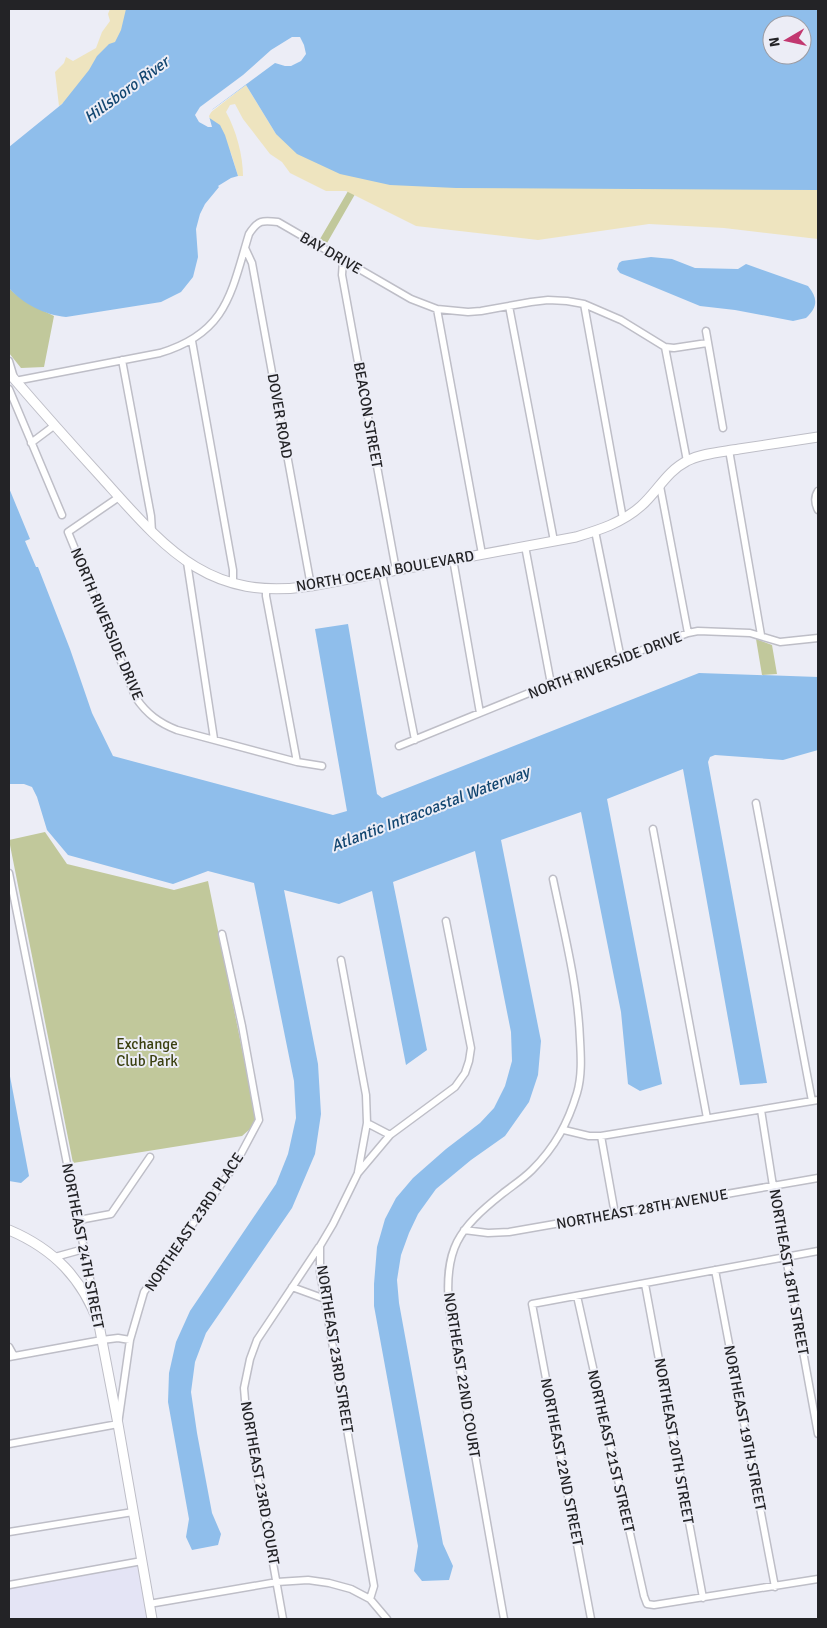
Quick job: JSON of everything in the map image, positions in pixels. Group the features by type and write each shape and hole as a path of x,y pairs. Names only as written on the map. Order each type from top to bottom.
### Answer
{"main road":[{"name":"NORTH OCEAN BOULEVARD","path":"9,374 119,497 175,554 203,571 233,583 266,589 292,589 310,586 554,541 595,531 623,519 641,506 676,468 687,460 729,450 818,437"},
{"path":"9,1230 32,1241 54,1257 78,1282 89,1299 99,1325"},
{"name":"NORTHEAST 24TH STREET","path":"99,1325 152,1619"}],"street":[{"name":"BAY DRIVE","path":"15,381 160,353 175,349 192,341 218,317 228,300 249,234 255,225 265,220 278,222 411,299 436,309 468,312 548,300 584,304 621,320 665,348"},
{"name":"DOVER ROAD","path":"245,248 252,263 310,586"},
{"name":"BEACON STREET","path":"343,260 342,275 396,570"},
{"path":"584,304 623,519"},
{"path":"509,306 554,541"},
{"path":"436,309 482,554"},
{"path":"706,331 723,428"},
{"path":"192,341 233,570 233,583"},
{"path":"687,460 665,348 707,343"},
{"path":"122,360 151,516 152,532"},
{"path":"9,361 15,381"},
{"path":"9,388 62,515"},
{"path":"31,443 55,425"},
{"path":"729,450 761,636"},
{"path":"660,486 688,633"},
{"path":"818,491 815,504 818,510"},
{"name":"NORTH RIVERSIDE DRIVE","path":"119,497 68,532 136,698 142,708 162,724 177,730 297,762 322,766"},
{"path":"595,531 621,658"},
{"path":"525,546 551,684"},
{"path":"453,559 480,713"},
{"path":"187,562 214,739"},
{"path":"382,573 415,740"},
{"path":"266,589 297,762"},
{"name":"NORTH RIVERSIDE DRIVE","path":"399,746 551,684 688,633 698,631 750,634 780,642 818,638"},
{"path":"564,1130 589,1136 601,1136 815,1100 756,803"},
{"path":"653,829 707,1118"},
{"name":"NORTHEAST 24TH STREET","path":"9,873 99,1325"},
{"name":"NORTHEAST 22ND COURT","path":"504,1619 449,1307 448,1267 455,1246 464,1230 489,1205 531,1171 550,1150 564,1130 578,1091 582,1062 579,1008 553,879"},
{"name":"NORTHEAST 23RD STREET","path":"370,1599 374,1586 320,1272 320,1246 358,1174 390,1135 454,1087 465,1072 471,1048 446,921"},
{"name":"NORTHEAST 23RD PLACE","path":"118,1424 130,1340 144,1292 235,1165 259,1120 242,1026 222,934"},
{"path":"340,960 366,1096 367,1123 358,1174"},
{"name":"NORTHEAST 18TH STREET","path":"761,1110 818,1434"},
{"path":"367,1123 390,1135"},
{"path":"601,1136 615,1214"},
{"path":"79,1220 111,1214 150,1157"},
{"name":"NORTHEAST 28TH AVENUE","path":"464,1230 488,1233 509,1232 818,1178"},
{"name":"NORTHEAST 23RD COURT","path":"283,1619 246,1412 244,1388 250,1359 257,1340 320,1246"},
{"path":"54,1257 84,1249"},
{"path":"577,1296 818,1251"},
{"name":"NORTHEAST 19TH STREET","path":"715,1270 775,1587"},
{"name":"NORTHEAST 20TH STREET","path":"645,1284 703,1598"},
{"path":"292,1287 325,1299"},
{"name":"NORTHEAST 22ND STREET","path":"577,1296 532,1304 591,1619"},
{"name":"NORTHEAST 21ST STREET","path":"577,1296 644,1596 648,1604 654,1605 703,1598"},
{"path":"9,1347 11,1357 102,1340 118,1338 130,1340"},
{"path":"9,1444 118,1424"},
{"path":"9,1532 133,1512"},
{"path":"9,1585 142,1561"},
{"path":"703,1598 818,1579"},
{"path":"149,1604 277,1582 308,1580 351,1589 370,1599 387,1619"}],"shaded area":[{"path":"140,1564 149,1619 9,1619 9,1587"}],"green space":[{"path":"351,186 358,189 327,243 320,239"},
{"path":"9,288 24,300 54,316 44,367 21,368 9,353"},
{"path":"756,639 772,645 777,674 762,675"},
{"name":"Exchange Club Park","path":"45,832 67,864 174,890 208,881 257,1123 242,1136 73,1163 9,840"}],"sand":[{"path":"110,9 187,9 59,106 55,72 64,63 66,57 73,61 96,48 102,32 110,21 108,14"},
{"path":"246,85 276,134 818,188 818,239 724,228 649,224 538,240 416,226 346,191 326,191 290,173 282,162 270,154 243,119 235,104 230,105 226,112 236,135 240,151 243,176 238,176 231,153 206,116"}],"water":[{"name":"Hillsboro River","path":"126,9 818,9 818,190 456,188 390,185 340,174 297,154 276,134 246,85 205,115 220,125 238,176 218,186 200,214 196,229 198,257 193,277 181,292 161,302 66,317 58,316 28,304 9,288 9,147 62,104 89,70 97,56 109,44 115,42 121,30"},
{"path":"651,257 672,259 695,268 738,269 746,264 808,286 814,295 815,306 806,318 793,321 735,310 700,306 620,273 617,269 622,261"},
{"name":"Atlantic Intracoastal Waterway","path":"9,488 30,539 25,541 36,567 38,567 70,649 92,713 113,756 333,815 347,811 315,629 348,624 377,794 382,798 699,673 818,677 818,750 783,760 715,755 710,757 708,762 767,1083 740,1085 683,769 607,799 662,1084 640,1091 628,1084 621,1012 581,812 501,840 541,1041 538,1075 529,1102 505,1136 471,1160 436,1189 418,1214 401,1255 397,1280 399,1303 443,1544 453,1566 449,1580 422,1581 414,1571 418,1546 374,1306 374,1284 377,1247 385,1219 396,1198 413,1178 480,1123 494,1108 505,1086 512,1061 511,1032 475,851 393,882 427,1050 406,1065 372,891 339,904 284,890 318,1064 321,1114 315,1154 292,1208 206,1333 195,1362 191,1392 197,1433 212,1513 221,1534 218,1545 192,1550 186,1537 189,1519 168,1402 169,1373 176,1342 190,1311 276,1184 288,1154 296,1118 294,1081 254,883 208,871 173,884 68,855 47,830 32,787 24,784 9,784"},
{"path":"9,1071 29,1176 21,1183 9,1181"}],"pier":[{"path":"292,37 300,37 304,45 306,54 301,61 291,66 275,63 213,109 209,116 212,127 199,122 195,115 200,107 243,75 271,50"}]}
